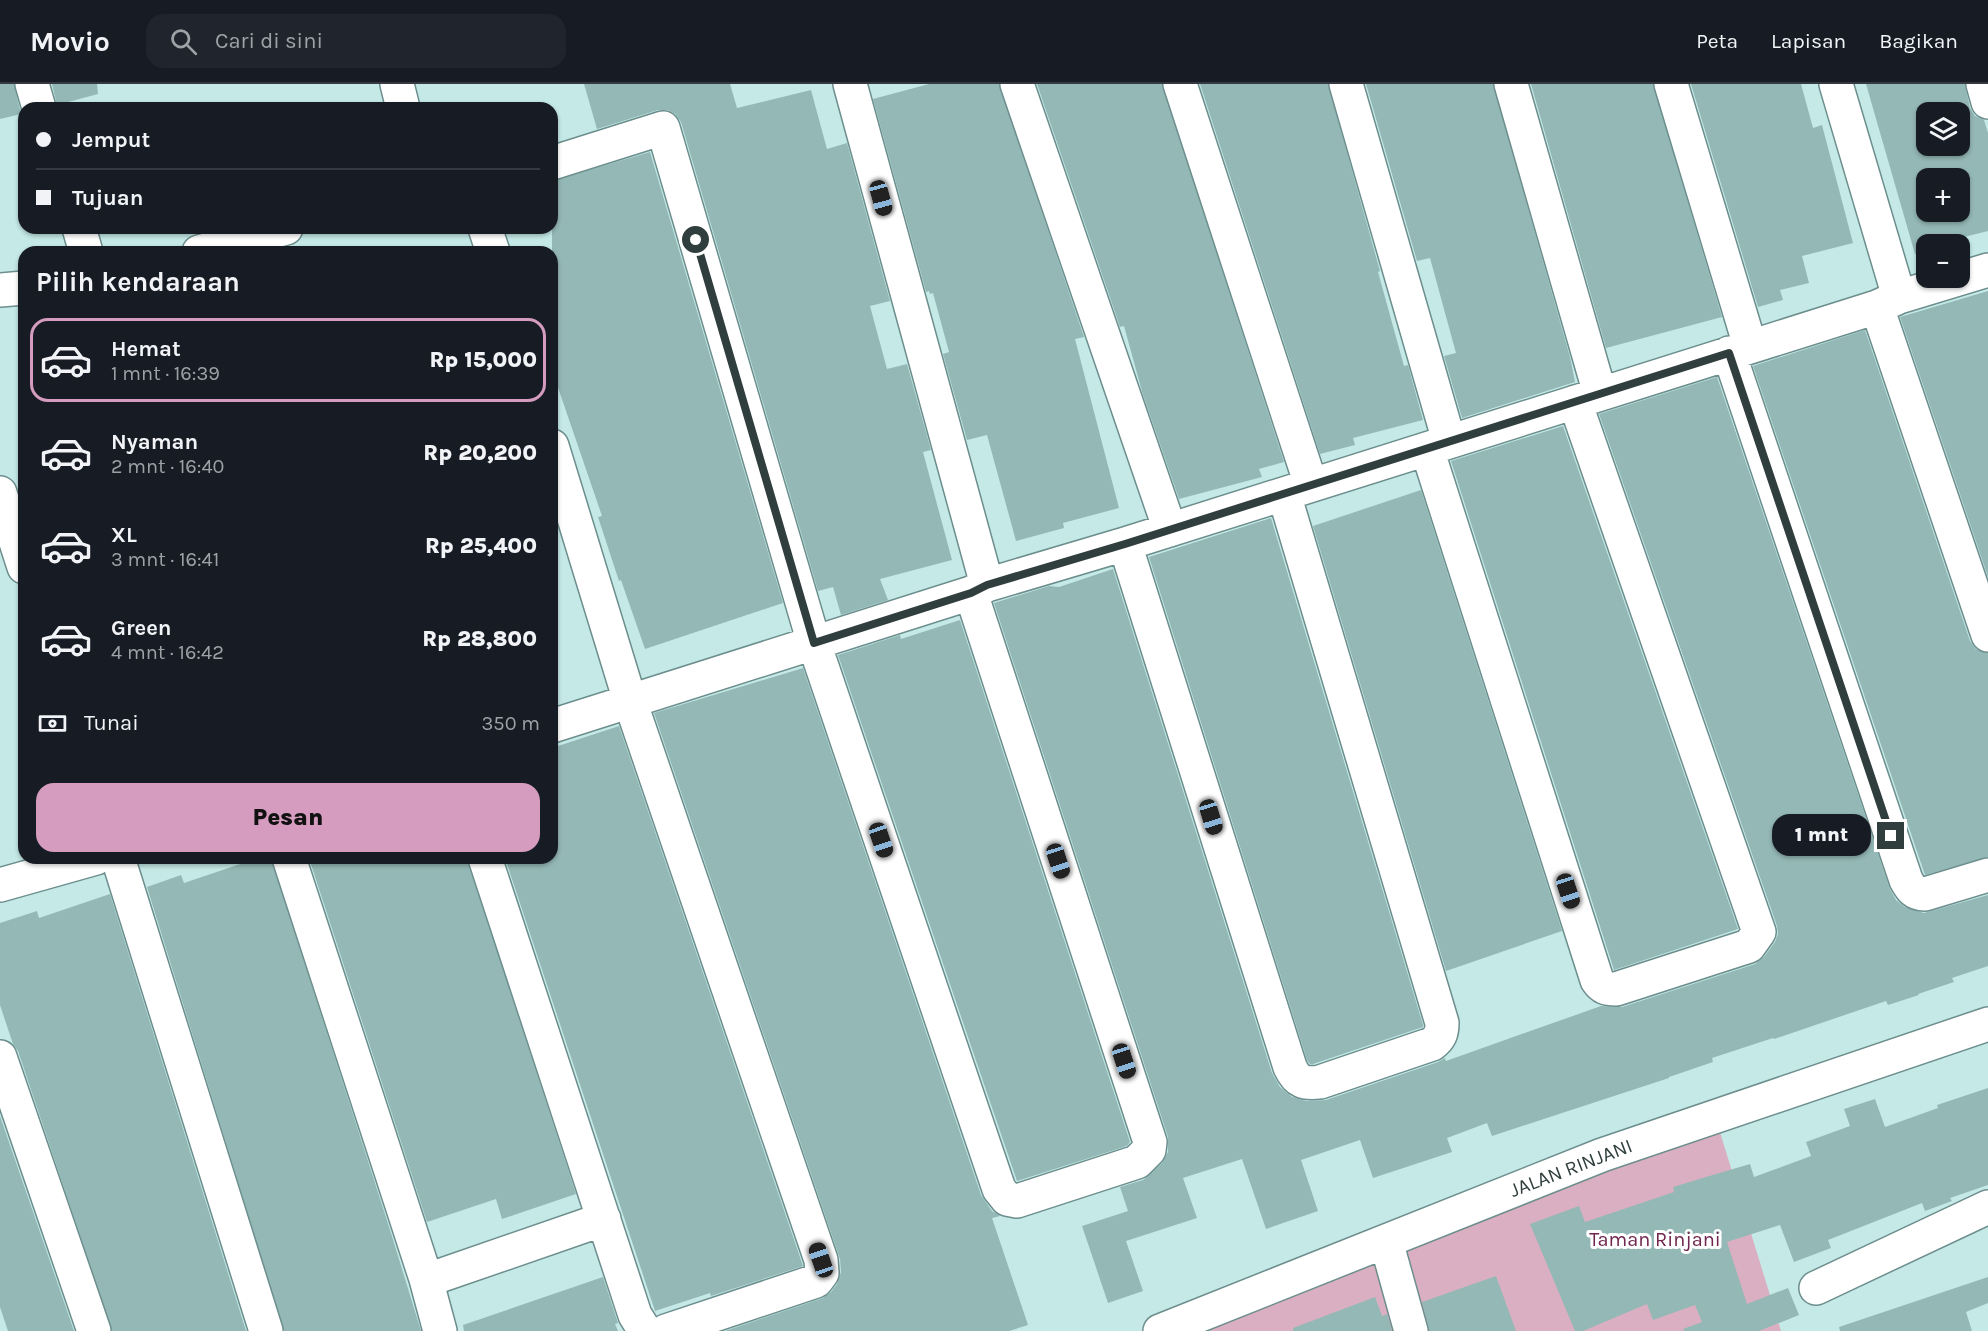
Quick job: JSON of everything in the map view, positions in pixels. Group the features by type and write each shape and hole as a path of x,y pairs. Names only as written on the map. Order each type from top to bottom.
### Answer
{"street":[{"path":"32,84 37,102"},
{"path":"397,84 402,102"},
{"path":"558,161 663,128 814,643 999,1189 1007,1199 1017,1201 1137,1162 1149,1150 1149,1142 979,589 850,84"},
{"path":"1017,84 1170,530"},
{"path":"1125,544 1294,1075 1301,1082 1309,1084 1320,1082 1432,1044 1439,1039 1442,1023 1298,490 1180,84"},
{"path":"1346,84 1438,445 1597,980 1601,986 1616,989 1749,946 1759,932 1587,398 1511,84"},
{"path":"1671,84 1740,350 1906,880 1917,894 1925,894 1988,876"},
{"path":"1836,84 1888,302 1988,635"},
{"path":"1983,84 1988,102"},
{"path":"221,246 264,234"},
{"path":"558,724 1988,270"},
{"path":"0,291 18,289"},
{"path":"558,466 630,701 822,1267 822,1273 816,1281 666,1331"},
{"path":"0,493 18,548"},
{"path":"0,885 75,864"},
{"path":"120,864 266,1331"},
{"path":"291,864 426,1279 440,1331"},
{"path":"487,864 635,1315 645,1331"},
{"name":"JALAN RINJANI","path":"1160,1331 1612,1151 1987,1026"},
{"path":"0,1057 94,1331"},
{"path":"1816,1288 1988,1208"},
{"path":"426,1279 604,1218"},
{"path":"1386,1241 1411,1331"}],"green space":[{"name":"Taman Rinjani","path":"1715,1116 1781,1331 1179,1331"}],"building":[{"path":"0,84 14,84 18,102 18,115 0,119"},
{"path":"52,84 97,84 98,94 68,102 56,102"},
{"path":"584,84 730,84 737,108 811,90 827,149 847,143 890,301 870,306 887,369 907,364 931,450 923,452 952,560 880,579 888,600 841,615 833,587 818,591 681,122 675,114 667,110 658,110 597,129"},
{"path":"929,84 999,84 1084,337 1075,339 1119,508 1063,523 1064,528 1016,541 987,435 967,440 943,354 949,352 933,293 926,292 873,99"},
{"path":"1037,84 1162,84 1284,462 1259,469 1262,477 1179,499 1143,395 1124,326 1120,327"},
{"path":"1200,84 1328,84 1404,366 1408,365 1423,420 1353,438 1355,445 1320,454"},
{"path":"1366,84 1493,84 1570,357 1575,382 1462,418 1444,356 1456,353 1430,258 1417,261"},
{"path":"1531,84 1653,84 1722,317 1606,348"},
{"path":"1691,84 1801,84 1813,128 1822,125 1853,243 1802,256 1809,283 1780,290 1783,300 1758,307"},
{"path":"1866,84 1965,84 1969,102 1916,102 1916,156 1970,156 1970,108 1975,116 1984,120 1988,133 1988,231 1970,236 1916,234 1916,254"},
{"path":"650,152 783,603 645,649 621,580 619,581 598,517 602,516 558,388 558,246 552,246 552,234 558,234 558,179"},
{"path":"1988,291 1988,577 1900,317"},
{"path":"1865,330 1970,641 1976,649 1988,653 1988,857 1925,875 1753,366"},
{"path":"1717,377 1890,889 1896,900 1905,907 1924,913 1988,895 1988,966 1952,978 1954,982 1919,995 1888,1005 1886,1001 1712,1058 1713,1062 1669,1078 1492,1136 1487,1123 1447,1138 1452,1152 1373,1178 1360,1140 1301,1160 1318,1211 1266,1229 1242,1159 1183,1178 1197,1218 1126,1241 1143,1291 1108,1303 1082,1226 1128,1211 1120,1187 1143,1180 1162,1163 1168,1152 1168,1137 994,603 1049,586 1059,587 1113,569 1272,1073 1280,1087 1292,1097 1307,1101 1326,1100 1445,1058 1446,1061 1601,1006 1622,1007 1755,964 1764,957 1775,942 1778,934 1777,926 1599,414"},
{"path":"1563,426 1738,929 1614,970 1451,461"},
{"path":"1421,490 1562,931 1446,971 1313,526"},
{"path":"1271,518 1423,1025 1423,1027 1313,1064 1307,1060 1149,557"},
{"path":"960,620 1130,1142 1127,1146 1017,1181 838,655 900,635 901,639"},
{"path":"803,668 981,1195 992,1211 1000,1216 992,1218 1028,1325 1009,1331 725,1331 823,1298 837,1284 841,1272 840,1259 654,713"},
{"path":"619,726 803,1266 711,1296 710,1293 655,1311 507,864 558,864 558,746"},
{"path":"240,864 273,864 421,1331 284,1331 147,887 181,875 184,883"},
{"path":"311,864 469,864 576,1194 502,1219 496,1199 427,1222"},
{"path":"110,894 246,1331 112,1331 18,1051 13,1044 0,1005 0,923 37,911 39,918"},
{"path":"1988,1088 1988,1185 1950,1198 1952,1201 1925,1211 1922,1203 1828,1240 1831,1248 1794,1262 1780,1225 1727,1242 1747,1304 1788,1288 1799,1315 1759,1331 1684,1331 1683,1329 1702,1322 1695,1305 1653,1320 1647,1304 1583,1331 1575,1331 1530,1224 1579,1206 1585,1222 1674,1192 1673,1187 1750,1164 1754,1177 1811,1156 1806,1142 1850,1126 1844,1109 1875,1099 1885,1127 1938,1108 1937,1105"},
{"path":"0,1116 74,1331 8,1331 0,1307"},
{"path":"1496,1276 1516,1331 1429,1331 1422,1302"},
{"path":"603,1277 618,1323 615,1324 618,1331 464,1331 463,1325"},
{"path":"1988,1277 1988,1303 1966,1312 1972,1331 1840,1331 1839,1327"},
{"path":"1375,1297 1382,1316 1387,1314 1392,1331 1293,1331 1293,1328"}],"route":[{"path":"696,240 814,643 971,593 987,585 1125,544 1729,353 1891,836"}]}
